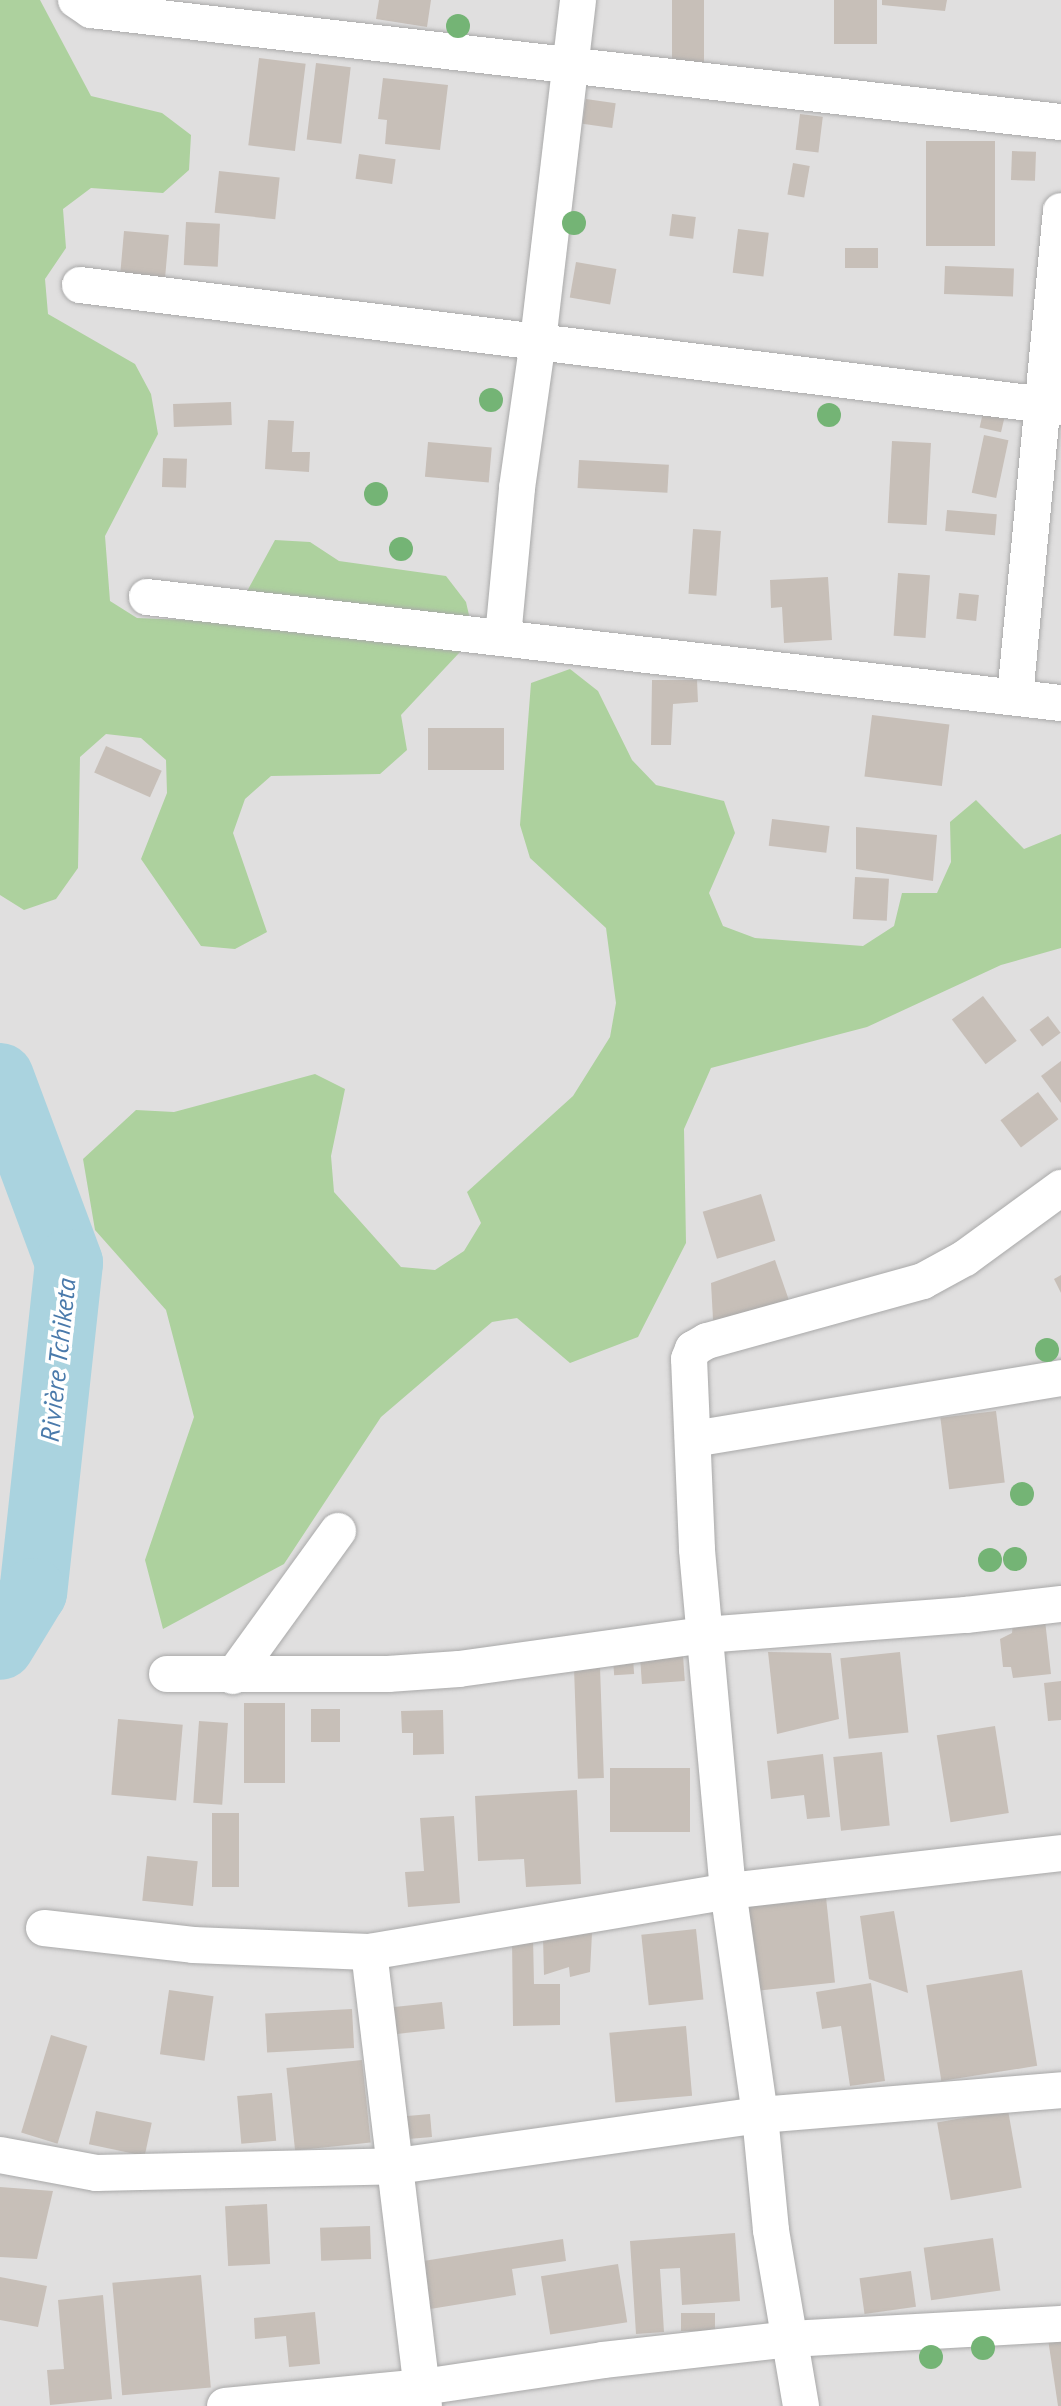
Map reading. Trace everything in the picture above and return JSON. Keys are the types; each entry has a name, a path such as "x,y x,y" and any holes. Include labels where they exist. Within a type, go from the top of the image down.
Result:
{"street":[{"path":"76,0 91,10 1061,122"},
{"path":"503,637 517,488 538,341 578,0"},
{"path":"1015,697 1052,406 1061,211"},
{"path":"80,285 1052,406"},
{"path":"147,597 1061,703"},
{"path":"801,2406 771,2230 760,2115 728,1891 704,1635 689,1359 699,1343 923,1281 965,1258 1061,1188"},
{"path":"693,1439 1061,1378"},
{"path":"233,1676 338,1531"},
{"path":"167,1674 388,1674 459,1669 704,1635 966,1615 1061,1604"},
{"path":"44,1928 193,1945 369,1952 728,1891 1061,1853"},
{"path":"369,1952 423,2397"},
{"path":"0,2155 96,2173 397,2166 760,2115 1061,2090"},
{"path":"225,2406 423,2397 603,2360 790,2339 1061,2324"}],"shaded area":[{"path":"0,0 1061,0 1061,2406 0,2406"}],"green space":[{"path":"0,0 40,0 91,96 162,113 191,135 189,170 163,193 91,188 63,209 66,248 45,279 48,314 135,364 151,394 158,434 105,536 110,601 137,618 211,621 239,606 275,540 310,542 339,561 446,576 466,602 474,637 401,715 407,750 380,774 271,776 245,799 233,833 267,932 235,949 201,946 141,859 167,793 166,760 141,738 106,734 80,757 78,868 56,899 24,910 0,895"},
{"path":"570,669 598,691 632,760 656,785 724,801 735,833 709,893 723,926 755,938 863,946 894,926 902,893 937,893 951,862 950,822 976,800 1024,849 1061,834 1061,948 1001,965 867,1027 711,1068 684,1129 686,1243 638,1337 570,1363 517,1318 492,1322 381,1417 284,1564 163,1629 145,1560 194,1417 166,1310 95,1230 83,1159 136,1110 174,1112 315,1074 345,1089 331,1156 334,1192 401,1267 435,1270 464,1251 481,1223 467,1192 573,1096 610,1037 616,1003 606,928 530,858 520,825 531,683"}],"building":[{"path":"379,0 431,0 427,27 376,19"},
{"path":"672,0 704,0 704,62 672,62"},
{"path":"834,0 877,0 877,44 834,44"},
{"path":"882,0 947,0 945,11 882,5"},
{"path":"259,58 306,64 295,151 248,145"},
{"path":"316,63 351,67 341,144 307,139"},
{"path":"383,78 448,85 440,150 385,144 387,120 378,119"},
{"path":"586,99 616,103 612,128 583,124"},
{"path":"800,114 823,117 818,153 796,150"},
{"path":"926,141 995,141 995,246 926,246"},
{"path":"1012,151 1036,152 1035,181 1011,180"},
{"path":"359,154 396,159 392,184 356,179"},
{"path":"793,163 810,166 804,197 787,195"},
{"path":"219,171 280,177 275,219 215,213"},
{"path":"672,214 696,217 693,239 669,236"},
{"path":"186,222 220,224 218,267 184,265"},
{"path":"738,229 769,233 763,276 733,273"},
{"path":"124,231 169,235 164,287 119,283"},
{"path":"845,248 878,248 878,268 845,268"},
{"path":"576,262 616,269 610,305 570,297"},
{"path":"945,266 1014,268 1013,296 944,294"},
{"path":"231,402 232,425 174,427 173,404"},
{"path":"985,404 1006,409 1001,432 980,427"},
{"path":"268,420 294,421 292,452 310,452 309,472 265,469"},
{"path":"984,435 1008,440 996,498 972,493"},
{"path":"892,441 931,443 927,525 888,523"},
{"path":"428,442 492,448 489,482 425,477"},
{"path":"163,458 187,459 186,488 162,487"},
{"path":"579,460 669,465 667,493 578,488"},
{"path":"947,510 997,514 995,535 945,531"},
{"path":"693,529 721,531 716,596 688,594"},
{"path":"898,573 930,575 926,638 894,636"},
{"path":"828,577 832,640 784,643 782,607 771,608 770,580"},
{"path":"959,593 979,595 976,621 956,619"},
{"path":"652,680 697,680 698,702 673,704 671,745 651,745"},
{"path":"872,715 949,725 942,786 864,777"},
{"path":"428,728 504,728 504,770 428,770"},
{"path":"106,746 162,771 150,797 94,772"},
{"path":"772,819 830,826 826,853 769,846"},
{"path":"856,827 937,835 933,881 856,869"},
{"path":"855,877 889,879 887,921 853,919"},
{"path":"983,996 1017,1041 986,1064 952,1019"},
{"path":"1048,1016 1061,1033 1042,1047 1030,1030"},
{"path":"1061,1061 1061,1103 1041,1076"},
{"path":"1038,1092 1058,1119 1021,1147 1000,1120"},
{"path":"761,1194 775,1241 717,1259 703,1212"},
{"path":"775,1260 792,1309 714,1337 711,1283"},
{"path":"1061,1275 1061,1293 1054,1279"},
{"path":"996,1411 1005,1482 949,1489 940,1418"},
{"path":"1045,1620 1051,1674 1013,1678 1011,1667 1003,1667 1000,1639 1012,1633 1013,1624"},
{"path":"768,1652 831,1653 839,1719 777,1734"},
{"path":"900,1652 908,1733 849,1739 840,1658"},
{"path":"683,1655 685,1681 642,1684 640,1658"},
{"path":"633,1658 634,1674 614,1675 613,1659"},
{"path":"600,1667 604,1778 578,1779 574,1668"},
{"path":"1061,1681 1061,1720 1048,1721 1044,1683"},
{"path":"244,1703 285,1703 285,1783 244,1783"},
{"path":"311,1709 340,1709 340,1742 311,1742"},
{"path":"443,1710 444,1754 413,1755 413,1733 402,1733 401,1711"},
{"path":"118,1719 183,1725 176,1800 111,1795"},
{"path":"199,1721 228,1723 222,1805 193,1803"},
{"path":"995,1726 1009,1813 950,1822 937,1735"},
{"path":"882,1752 890,1826 841,1831 833,1757"},
{"path":"823,1754 830,1817 807,1819 804,1795 771,1799 767,1761"},
{"path":"610,1768 690,1768 690,1832 610,1832"},
{"path":"577,1790 581,1884 526,1887 524,1859 478,1861 475,1796"},
{"path":"212,1813 239,1813 239,1887 212,1887"},
{"path":"454,1816 460,1903 408,1907 405,1872 424,1871 420,1818"},
{"path":"147,1856 198,1861 193,1906 142,1901"},
{"path":"826,1897 835,1983 755,1991 746,1905"},
{"path":"894,1911 908,1993 869,1979 860,1916"},
{"path":"696,1929 703,2000 649,2005 641,1935"},
{"path":"592,1933 590,1972 570,1977 569,1967 544,1975 543,1938"},
{"path":"533,1937 534,1984 560,1984 560,2025 513,2026 512,1938"},
{"path":"1022,1970 1037,2066 941,2081 926,1985"},
{"path":"871,1983 885,2081 850,2086 841,2026 822,2029 816,1992"},
{"path":"169,1990 214,1996 205,2061 160,2054"},
{"path":"442,2002 445,2029 392,2034 389,2008"},
{"path":"352,2009 354,2048 267,2052 265,2014"},
{"path":"686,2026 692,2096 615,2102 609,2033"},
{"path":"51,2035 87,2046 58,2144 21,2133"},
{"path":"362,2060 371,2143 295,2150 286,2068"},
{"path":"272,2093 276,2141 241,2144 237,2096"},
{"path":"1008,2110 1022,2188 951,2200 937,2123"},
{"path":"96,2111 152,2123 145,2156 89,2144"},
{"path":"430,2114 432,2137 384,2141 382,2118"},
{"path":"0,2187 53,2191 37,2259 0,2257"},
{"path":"267,2204 270,2264 228,2266 225,2206"},
{"path":"370,2226 371,2259 321,2261 320,2228"},
{"path":"735,2233 740,2301 682,2305 680,2268 660,2269 664,2332 636,2334 630,2241"},
{"path":"993,2238 1000,2290 931,2300 924,2248"},
{"path":"563,2239 566,2261 512,2269 516,2295 424,2310 417,2262"},
{"path":"618,2264 627,2322 550,2334 541,2276"},
{"path":"911,2271 916,2307 865,2314 860,2278"},
{"path":"201,2275 211,2388 122,2395 112,2283"},
{"path":"0,2277 47,2286 38,2327 0,2320"},
{"path":"103,2295 112,2399 50,2405 47,2370 64,2369 58,2300"},
{"path":"315,2312 320,2364 289,2367 286,2336 255,2339 254,2318"},
{"path":"681,2313 715,2313 715,2331 681,2331"},
{"path":"1061,2337 1061,2406 1058,2406 1048,2339"}],"waterway":[{"name":"Rivière Tchiketa","path":"0,1077 69,1263 33,1592 0,1646"}]}
